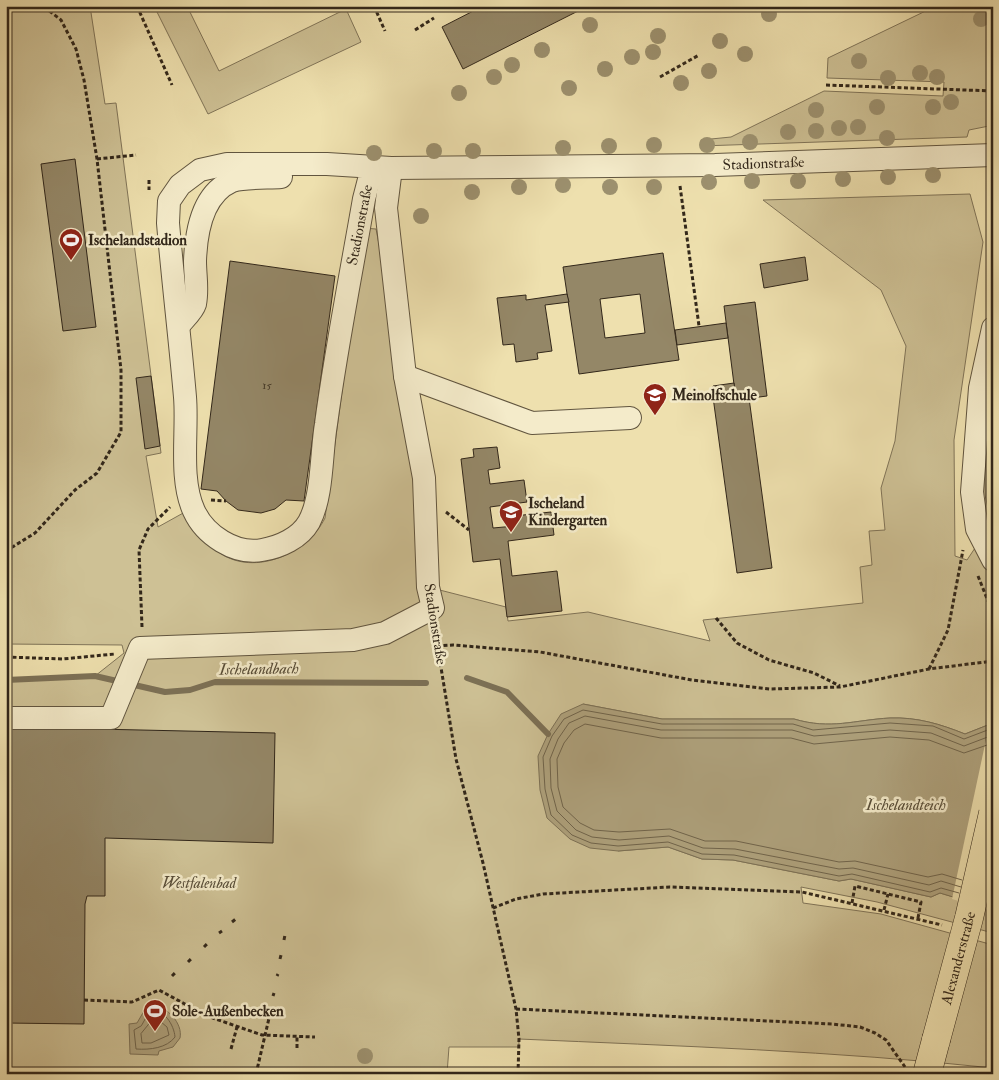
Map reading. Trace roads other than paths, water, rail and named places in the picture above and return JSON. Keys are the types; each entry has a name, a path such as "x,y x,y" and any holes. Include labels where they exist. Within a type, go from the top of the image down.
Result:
{"main road":[{"name":"Alexanderstraße","path":"917,1071 936,1040 964,937 993,813"}],"street":[{"name":"Stadionstraße","path":"382,168 364,199 331,392 316,501 309,522 294,537 277,548 258,551 235,548 215,537 202,524 193,510 184,453 185,398 179,325 175,310 168,223 169,201 180,185 200,170 227,164 318,164 382,168 715,165 990,157"},
{"name":"Stadionstraße","path":"179,325 194,306 197,285 195,263 198,231 207,206 218,191 232,181 382,168"},
{"name":"Stadionstraße","path":"6,718 111,718 140,648 353,640 385,633 433,608 428,587 424,478 405,376 382,168"},
{"path":"993,328 980,388 972,492 977,529 993,560"},
{"path":"405,376 532,423 630,418"}],"water":[{"name":"Ischelandteich","path":"583,704 662,719 794,719 831,724 890,718 910,719 937,724 965,734 993,723 993,909 940,893 931,897 851,879 839,881 733,860 702,859 668,847 618,851 590,848 570,839 547,818 540,790 538,756 548,734 561,714"},
{"name":"Sole-Außenbecken","path":"153,1005 164,1009 173,1017 179,1027 180,1038 173,1047 159,1051 158,1055 130,1054 129,1024 137,1023 144,1011"}],"waterway":[{"name":"Ischelandbach","path":"6,680 95,676 165,692 190,690 215,682 426,683"},
{"name":"Ischelandbach","path":"467,678 507,692 548,734"}],"place":[{"name":"Ischelandstadion","path":"71,261"},
{"name":"Meinolfschule","path":"655,416"},
{"name":"Ischeland Kindergarten","path":"511,533"},
{"name":"Sole-Außenbecken","path":"155,1032"}],"park label":[{"name":"Westfalenbad","path":"199,883"}]}
